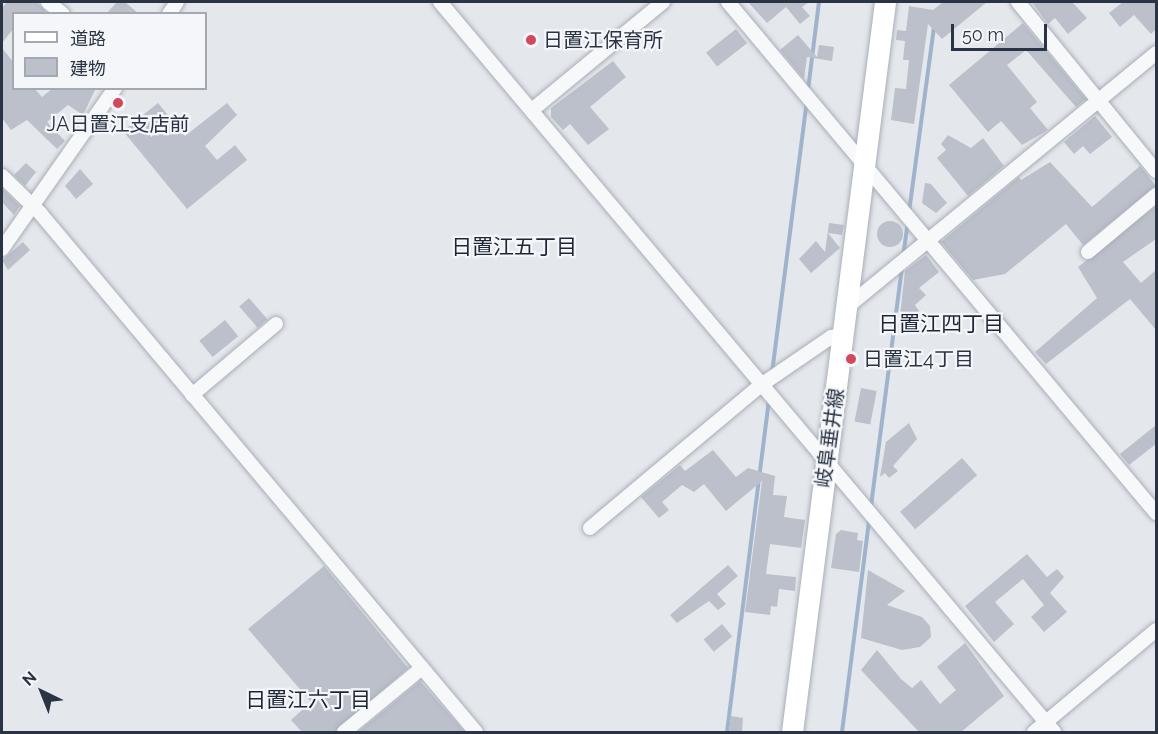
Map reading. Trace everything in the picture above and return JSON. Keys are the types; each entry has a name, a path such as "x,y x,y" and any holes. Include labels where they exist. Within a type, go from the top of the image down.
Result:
{"main road":[{"name":"岐阜垂井線","path":"792,732 885,2"}],"street":[{"path":"48,2 60,12"},
{"path":"441,2 1050,728"},
{"path":"532,110 663,2"},
{"path":"728,2 864,166 931,241 1156,513"},
{"path":"1018,2 1156,171"},
{"path":"847,307 931,241 1156,53"},
{"path":"2,249 114,90"},
{"path":"2,176 32,206 476,732"},
{"path":"1089,252 1156,195"},
{"path":"192,395 276,324"},
{"path":"590,528 761,385 831,337 843,334"},
{"path":"1034,732 1050,728 1156,630"},
{"path":"344,732 422,668"}],"building":[{"path":"7,2 37,2 46,12 12,12 12,30 2,43 2,8"},
{"path":"117,2 125,2 137,12 108,12"},
{"path":"748,2 809,2 802,7 810,16 800,24 786,7 767,23"},
{"path":"943,2 987,2 942,39 928,24 914,124 891,120 895,88 906,89 909,60 903,60 905,41 896,40 897,30 906,31 909,6 933,10"},
{"path":"1032,2 1072,2 1087,18 1068,34 1055,18 1048,24"},
{"path":"1123,2 1156,2 1156,29 1151,34 1134,15 1120,27 1109,13"},
{"path":"1023,23 1086,99 1076,107 1026,50 1007,65 1037,102 1030,108 1048,130 1022,145 1001,121 988,132 949,85"},
{"path":"736,29 747,43 717,67 706,52"},
{"path":"798,35 817,57 819,45 834,47 832,61 807,57 804,79 780,50"},
{"path":"2,48 12,60 12,90 36,90 42,97 51,90 95,90 83,115 68,105 47,122 65,141 57,149 27,120 11,130 2,118"},
{"path":"613,61 626,77 590,107 609,129 588,145 570,124 563,130 551,117 551,108"},
{"path":"158,103 185,136 227,103 237,115 205,146 217,160 235,145 247,160 187,209 123,131"},
{"path":"1095,116 1112,137 1090,154 1083,146 1074,154 1064,142"},
{"path":"948,135 971,148 983,138 1004,166 968,196 937,158 946,150 941,144"},
{"path":"1050,162 1092,207 1140,166 1156,186 1083,245 1066,224 1005,274 973,280 941,242 1019,177 1021,180"},
{"path":"26,163 36,172 25,186 14,175"},
{"path":"80,169 93,184 76,199 65,186"},
{"path":"925,183 931,184 947,203 936,213 922,203"},
{"path":"2,188 20,206 14,215 2,202"},
{"path":"1156,206 1156,239 1123,262 1141,283 1156,270 1156,330 1130,299 1046,364 1035,352 1097,298 1078,267"},
{"path":"890,221 899,225 903,234 899,243 890,247 881,243 877,234 881,225"},
{"path":"829,223 844,225 842,235 828,233 840,248 811,273 799,259 816,241 825,252"},
{"path":"23,242 30,250 8,270 2,260"},
{"path":"926,255 939,272 919,288 926,295 915,305 919,311 905,322 900,315 905,271"},
{"path":"249,298 267,319 258,328 239,307"},
{"path":"225,320 238,336 213,357 199,341"},
{"path":"861,388 877,391 870,424 855,421"},
{"path":"909,423 917,439 893,466 898,471 889,478 885,473 880,477 886,442"},
{"path":"1156,425 1156,444 1129,465 1120,454"},
{"path":"713,450 736,477 748,468 775,476 773,495 787,496 784,517 805,520 801,548 770,544 766,574 796,577 795,591 779,589 777,607 771,606 770,615 745,612 762,481 726,511 704,484 694,492 682,485 662,502 669,510 659,518 641,497 680,465 685,471"},
{"path":"962,458 977,475 915,529 900,512"},
{"path":"841,530 858,533 857,540 863,541 859,572 831,568 836,534"},
{"path":"1027,554 1047,577 1057,569 1064,577 1050,593 1067,612 1044,632 1031,617 1044,605 1023,579 995,602 1014,624 994,642 965,606"},
{"path":"728,565 738,576 717,594 726,604 718,610 709,601 677,623 670,615"},
{"path":"324,566 408,668 335,732 302,732 291,720 311,702 248,629"},
{"path":"868,570 905,591 887,605 922,617 930,626 931,637 920,647 902,650 861,638"},
{"path":"722,624 732,636 714,652 704,639"},
{"path":"965,643 1004,696 961,732 919,732 861,670 877,650 901,679 912,688 921,680 940,704 956,690 937,667"},
{"path":"420,681 465,732 358,732"},
{"path":"731,716 743,718 742,732 729,732"}],"waterway":[{"path":"808,90 819,2"},
{"path":"909,212 934,26"},
{"path":"772,373 807,100"},
{"path":"903,257 908,222"},
{"path":"871,506 902,267"},
{"path":"727,732 769,398"},
{"path":"842,732 869,520"}],"place":[{"name":"日置江保育所","path":"531,40"},
{"name":"JA日置江支店前","path":"118,103"},
{"name":"日置江4丁目","path":"851,359"}],"district":[{"name":"日置江五丁目","path":"514,247"},
{"name":"日置江四丁目","path":"941,324"},
{"name":"日置江六丁目","path":"308,700"}]}
